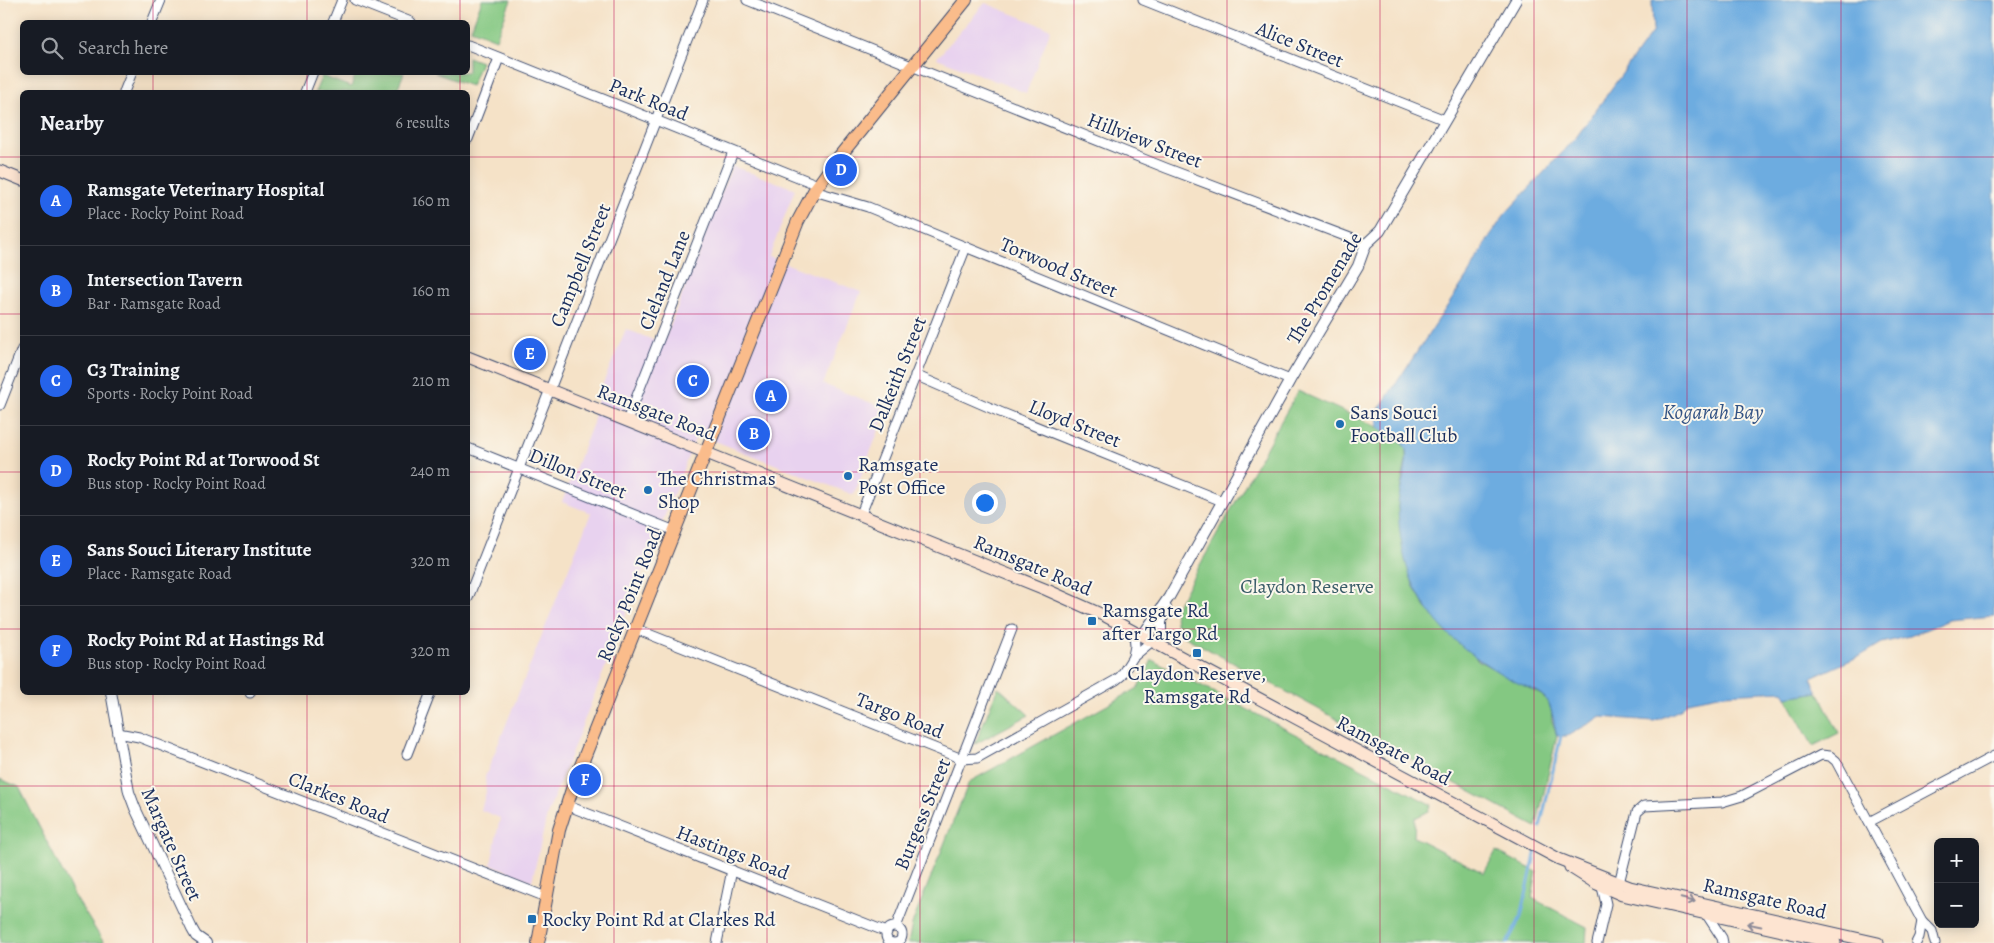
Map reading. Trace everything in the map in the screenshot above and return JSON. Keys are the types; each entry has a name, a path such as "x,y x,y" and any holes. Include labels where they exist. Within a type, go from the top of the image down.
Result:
{"main road":[{"name":"Rocky Point Road","path":"538,943 559,830 566,805 798,221 816,188 966,0"},
{"path":"0,171 20,179"},
{"name":"Ramsgate Road","path":"470,358 1047,590 1147,639 1545,852 1621,889 1707,915 1836,943"},
{"name":"Ramsgate Road","path":"1559,859 1602,887 1647,891 1878,943"}],"street":[{"path":"153,20 161,0"},
{"path":"334,20 342,0"},
{"path":"355,0 406,20"},
{"name":"Campbell Street","path":"470,593 703,0"},
{"name":"Hillview Street","path":"747,0 1166,168 1366,244"},
{"name":"Alice Street","path":"1142,0 1445,120"},
{"name":"The Promenade","path":"1147,639 1290,380 1358,266 1366,244 1380,230 1516,0"},
{"name":"Park Road","path":"470,46 656,120 816,188"},
{"path":"470,134 500,58"},
{"path":"125,90 131,75"},
{"path":"306,90 312,75"},
{"name":"Cleland Lane","path":"627,421 733,152"},
{"name":"Torwood Street","path":"816,188 868,207 1290,380"},
{"name":"Dalkeith Street","path":"861,514 966,247"},
{"path":"0,405 20,354"},
{"name":"Lloyd Street","path":"915,376 1222,501"},
{"name":"Dillon Street","path":"470,449 675,531"},
{"name":"The Promenade","path":"1147,639 1161,622 1169,598"},
{"name":"Targo Road","path":"636,629 962,759 977,758 1116,680 1121,676 1147,639"},
{"name":"Burgess Street","path":"896,928 1012,629"},
{"path":"1133,657 1135,646 1147,639"},
{"name":"Margate Street","path":"112,695 129,792 135,808 192,929 196,936 206,943"},
{"path":"406,754 429,695"},
{"name":"Clarkes Road","path":"118,733 139,737 546,897"},
{"path":"1606,904 1621,889 1637,812 1644,806 1722,802 1735,798 1821,755 1830,756 1836,761 1922,921 1932,931 1935,943"},
{"path":"1869,822 1994,756"},
{"name":"Hastings Road","path":"566,805 887,932"},
{"path":"718,943 732,870"},
{"path":"1597,943 1606,904 1602,887"},
{"path":"1707,915 1722,940"},
{"path":"1722,940 1727,926 1734,921"},
{"path":"1916,943 1922,921"},
{"path":"890,928 896,928 901,930 902,936 900,940 893,943 888,939 887,932 890,928"}],"shaded area":[{"path":"985,3 1051,29 1026,93 937,58"},
{"path":"732,166 795,189 769,257 861,292 823,384 887,409 854,495 697,434 547,815 532,881 491,864 500,818 481,810 486,792 485,777 591,513 562,502 593,423 599,393 626,329 663,344"}],"green space":[{"path":"482,0 511,0 496,39 471,29"},
{"path":"470,58 481,62 471,86 441,75 470,75"},
{"path":"355,75 403,75 397,90 316,90 322,76 351,87"},
{"name":"Claydon Reserve","path":"1298,391 1378,427 1402,443 1406,448 1406,461 1398,507 1402,543 1413,585 1426,608 1479,661 1543,696 1551,708 1552,721 1557,736 1536,827 1178,633 1174,611"},
{"path":"1152,660 1432,805 1429,811 1415,818 1414,837 1484,873 1496,851 1537,872 1532,898 1587,927 1586,943 908,943 912,924 969,782 1138,688"},
{"path":"998,687 1029,715 975,744"},
{"path":"1818,692 1839,733 1813,746 1786,697"},
{"path":"0,779 19,787 74,895 104,943 0,943"}],"water":[{"name":"Kogarah Bay","path":"1652,0 1994,0 1994,616 1949,620 1910,636 1882,643 1862,655 1811,678 1818,692 1786,697 1783,691 1724,694 1688,701 1680,710 1654,721 1601,717 1567,736 1557,736 1551,710 1544,697 1495,670 1467,651 1443,628 1422,601 1407,567 1399,527 1398,507 1406,460 1405,447 1397,438 1378,427 1377,412 1468,275 1505,214 1575,139 1653,31"}],"waterway":[{"path":"1540,827 1561,736"},
{"path":"1507,943 1521,917 1536,850"}],"place":[{"name":"Rocky Point Rd at Torwood St","path":"841,170"},
{"name":"Sans Souci Literary Institute","path":"530,354"},
{"name":"C3 Training","path":"693,381"},
{"name":"Ramsgate Veterinary Hospital","path":"771,396"},
{"name":"Sans Souci Football Club","path":"1340,424"},
{"name":"Intersection Tavern","path":"754,434"},
{"name":"Ramsgate Post Office","path":"848,476"},
{"name":"The Christmas Shop","path":"648,490"},
{"name":"Ramsgate Rd after Targo Rd","path":"1092,621"},
{"name":"Claydon Reserve, Ramsgate Rd","path":"1197,653"},
{"name":"Rocky Point Rd at Hastings Rd","path":"585,780"},
{"name":"Rocky Point Rd at Clarkes Rd","path":"532,919"}]}
